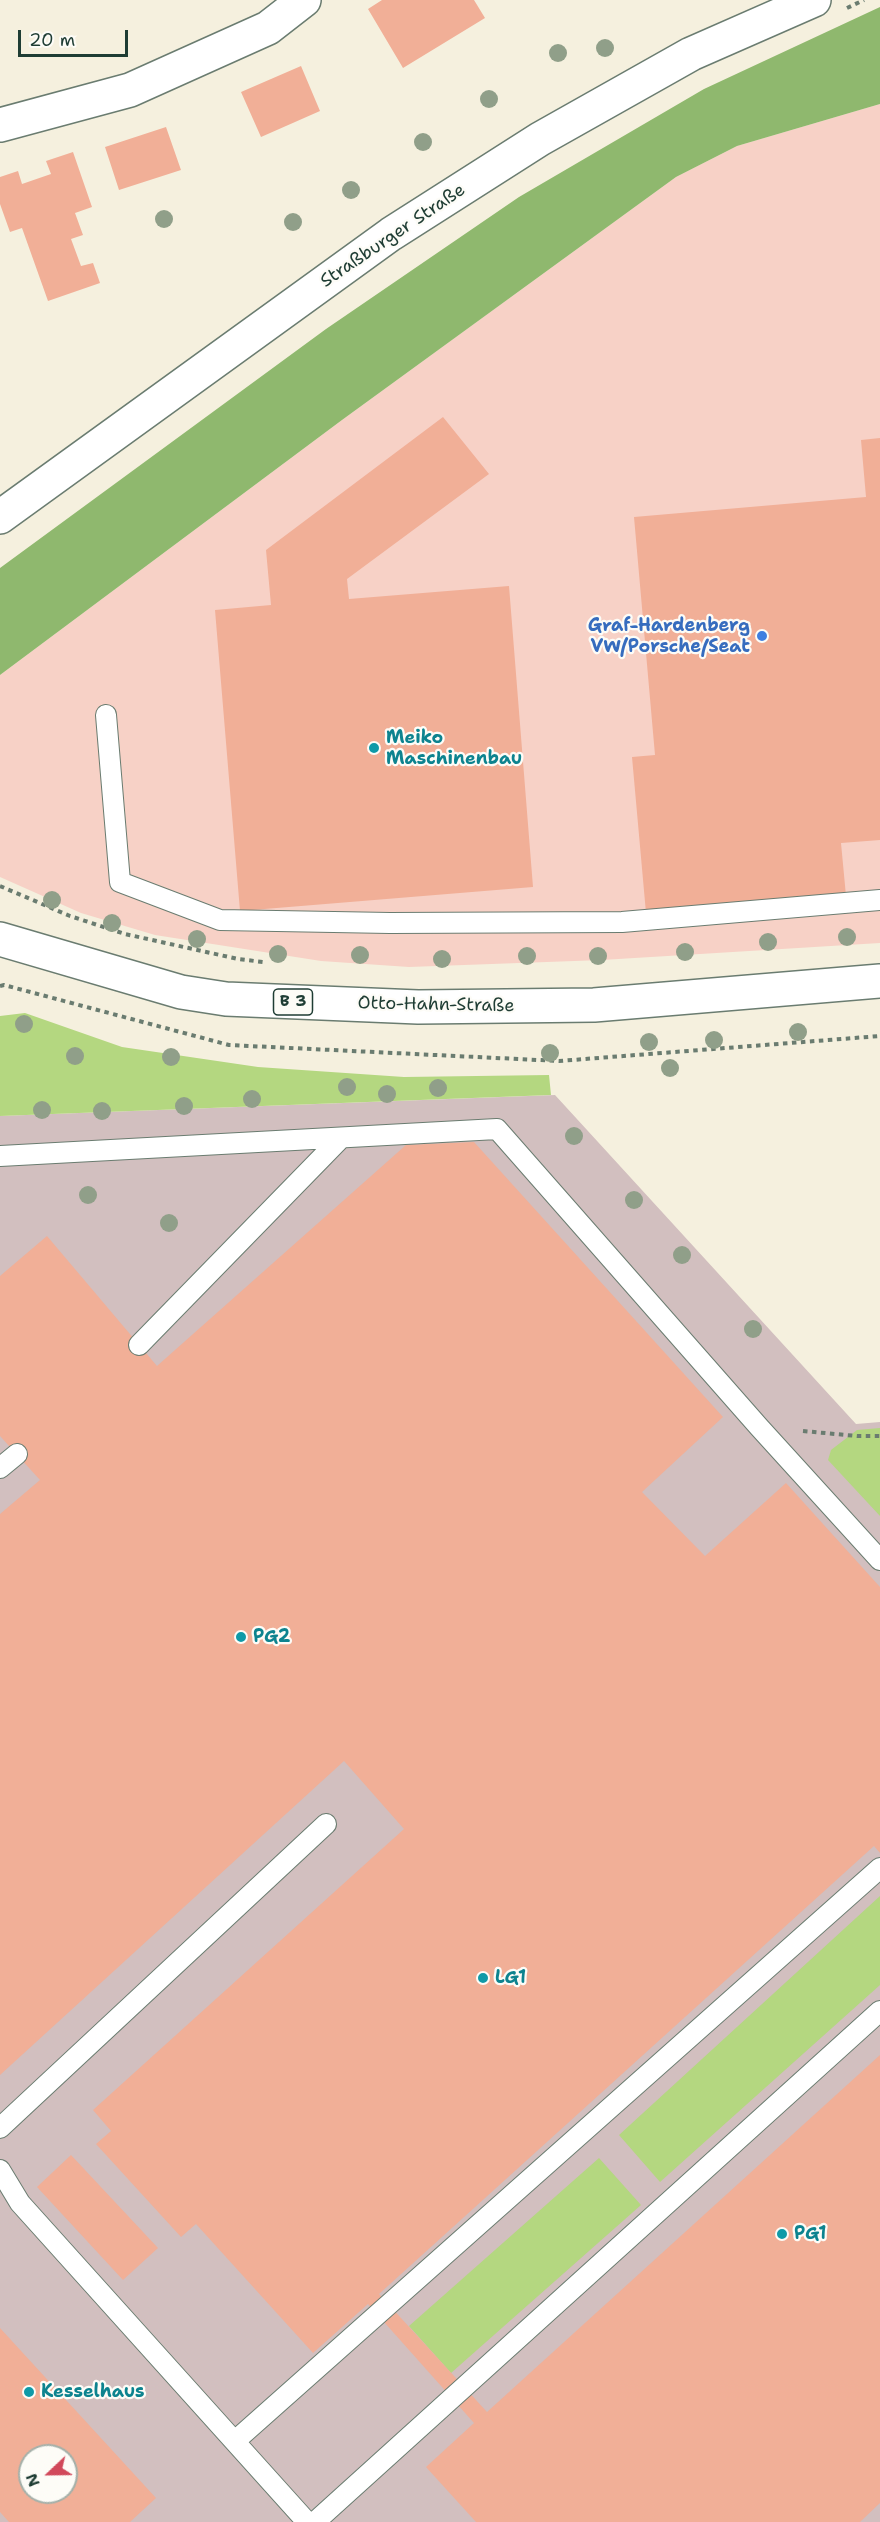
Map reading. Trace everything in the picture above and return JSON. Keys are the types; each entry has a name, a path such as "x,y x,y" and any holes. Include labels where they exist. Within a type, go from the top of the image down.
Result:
{"main road":[{"path":"0,125 130,90 268,28 304,0"},
{"name":"Straßburger Straße","path":"0,517 391,234 540,139 691,54 814,0"},
{"name":"Otto-Hahn-Straße","path":"0,939 181,992 238,999 418,1007 594,1005 880,981"}],"lane":[{"path":"106,715 120,882 220,920 390,923 622,922 880,900"},
{"path":"0,1156 497,1129 759,1427 880,1560"},
{"path":"139,1345 340,1139"},
{"path":"0,1468 16,1454"},
{"path":"0,2128 326,1824"},
{"path":"235,2441 880,1868"},
{"path":"315,2522 880,2011"},
{"path":"0,2170 20,2203 307,2522"}],"path":[{"path":"0,886 70,916 125,934 265,963"},
{"path":"759,1427 880,1436"}],"shaded area":[{"path":"880,104 880,943 602,960 409,967 321,961 155,935 81,913 0,877 0,675 342,420 676,177 737,146"},
{"path":"555,1095 856,1424 880,1422 880,2522 0,2522 0,1116"}],"green space":[{"path":"880,7 880,104 737,146 676,177 342,420 0,675 0,568 326,329 519,197 704,89"},
{"path":"25,1013 122,1047 258,1067 404,1077 549,1075 551,1095 0,1116 0,1016"},
{"path":"880,1428 880,1516 828,1460 831,1450 857,1430"},
{"path":"880,1896 880,1985 660,2182 619,2135"},
{"path":"599,2158 641,2205 451,2373 409,2326"}],"building":[{"path":"382,0 474,0 485,18 403,68 368,9"},
{"path":"301,66 320,111 261,137 241,92"},
{"path":"166,127 181,170 119,190 105,147"},
{"path":"73,152 92,207 75,213 83,235 71,239 81,266 93,263 100,283 48,301 22,228 10,232 0,204 0,177 18,171 22,184 51,174 46,161"},
{"name":"Meiko Maschinenbau","path":"443,417 489,474 347,579 349,599 509,586 533,887 240,911 215,610 271,605 266,550"},
{"name":"Graf-Hardenberg VW/Porsche/Seat","path":"880,438 880,840 841,843 846,896 646,913 632,757 655,755 634,517 866,497 861,440"},
{"path":"474,1142 723,1417 642,1492 705,1556 786,1483 880,1587 880,1853 874,1846 379,2294 487,2412 880,2055 880,2503 860,2522 476,2522 426,2467 474,2423 368,2304 313,2353 196,2224 181,2237 96,2144 111,2131 93,2110 404,1829 344,1761 0,2075 0,1514 40,1480 0,1436 0,1276 47,1236 157,1366 406,1145"},
{"path":"71,2155 158,2248 123,2280 37,2187"},
{"name":"Kesselhaus","path":"0,2328 156,2498 130,2522 9,2522 0,2512"}],"place":[{"name":"Graf-Hardenberg VW/Porsche/Seat","path":"762,636"},
{"name":"Meiko Maschinenbau","path":"374,748"},
{"name":"PG2","path":"241,1637"},
{"name":"LG1","path":"483,1978"},
{"name":"PG1","path":"782,2234"},
{"name":"Kesselhaus","path":"29,2392"}]}
